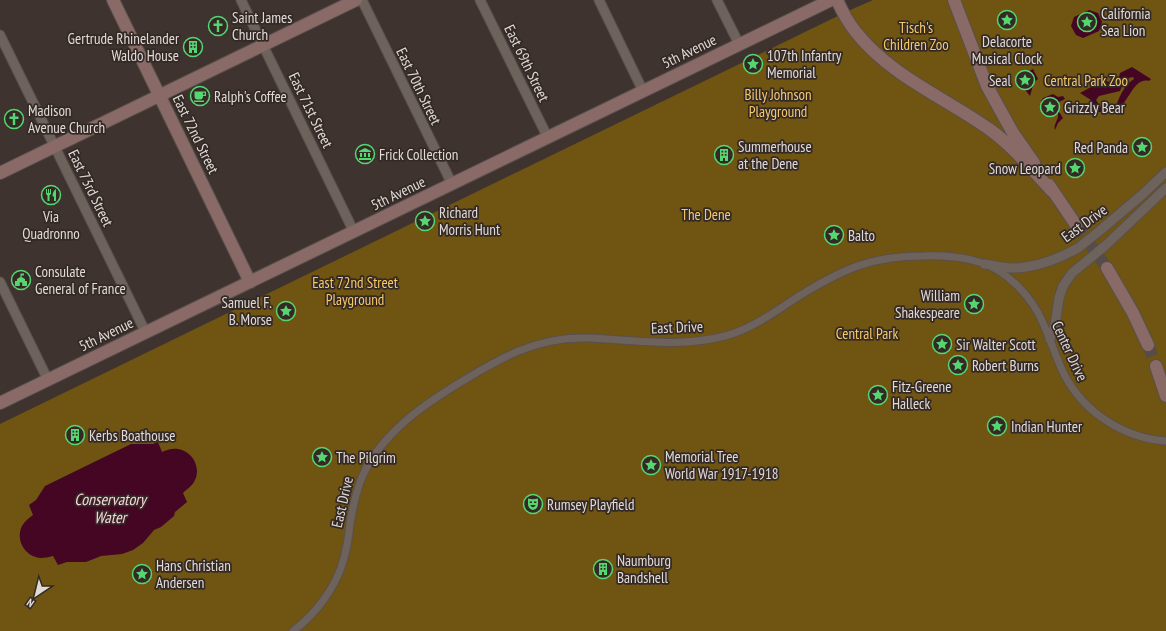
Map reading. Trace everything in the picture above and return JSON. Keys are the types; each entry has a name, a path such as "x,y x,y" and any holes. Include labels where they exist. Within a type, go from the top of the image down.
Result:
{"main road":[{"name":"East 72nd Street","path":"113,0 250,282"},
{"path":"0,173 356,0"},
{"name":"5th Avenue","path":"0,404 831,0"},
{"path":"837,0 855,31 893,68 975,119 999,137 1052,191"},
{"path":"954,0 980,70 1005,120 1041,171 1052,191 1076,225"},
{"path":"1107,268 1133,313 1148,345"},
{"path":"1156,366 1166,396"}],"street":[{"name":"East 71st Street","path":"241,0 264,44 354,232"},
{"name":"East 70th Street","path":"362,0 452,184"},
{"name":"East 69th Street","path":"480,0 548,138"},
{"path":"599,0 643,91"},
{"path":"717,0 739,44"},
{"name":"East 73rd Street","path":"0,35 146,332"},
{"name":"East Drive","path":"293,631 314,612 337,577 346,551 354,498 368,462 399,426 426,404 508,354 554,340 588,338 680,343 701,341 731,334 758,323 844,271 862,264 890,258 930,256 960,258 984,264 1012,268 1045,263 1078,248 1143,194 1166,172"},
{"path":"1050,339 1055,325 1059,298 1063,286 1072,273 1106,245 1166,188"},
{"name":"Center Drive","path":"984,264 1009,279 1023,292 1040,317 1059,364 1071,385 1081,399 1094,412 1108,422 1129,433 1143,438 1166,441"},
{"path":"0,282 48,380"}],"green space":[{"name":"Central Park","path":"873,0 1166,0 1166,631 0,631 0,424"}],"water":[{"path":"1089,10 1098,13 1102,22 1099,31 1083,38 1076,35 1071,26 1074,17"},
{"path":"1132,67 1151,79 1135,86 1117,110 1115,109 1120,97 1127,85 1134,79 1133,77 1126,80 1120,91 1099,96 1096,100 1102,109 1101,112 1096,112 1092,109 1091,100 1080,93 1104,80 1109,82 1119,77 1120,73"},
{"path":"1033,69 1038,79 1034,82 1030,96 1023,87 1029,78 1029,71"},
{"path":"1053,94 1058,97 1063,96 1065,99 1059,102 1059,112 1063,118 1058,123 1055,130 1058,114 1055,114 1055,102 1047,102 1043,104 1041,101 1043,98"},
{"name":"Conservatory Water","path":"158,442 162,452 170,449 176,449 183,450 188,453 195,461 197,472 192,485 183,493 187,502 175,512 174,516 161,527 154,530 143,543 133,550 122,554 101,556 86,562 67,562 58,565 53,556 46,558 35,557 26,551 21,542 20,531 24,523 33,515 29,505 36,500 45,486 131,444 153,444"}],"tunnel":[{"path":"1076,225 1107,268"},
{"path":"1148,345 1156,366"}],"place":[{"name":"Delacorte Musical Clock","path":"1007,20"},
{"name":"California Sea Lion","path":"1087,22"},
{"name":"Saint James Church","path":"218,26"},
{"name":"Gertrude Rhinelander Waldo House","path":"193,47"},
{"name":"107th Infantry Memorial","path":"753,64"},
{"name":"Seal","path":"1025,80"},
{"name":"Ralph's Coffee","path":"200,96"},
{"name":"Grizzly Bear","path":"1050,107"},
{"name":"Madison Avenue Church","path":"14,119"},
{"name":"Red Panda","path":"1142,147"},
{"name":"Frick Collection","path":"365,154"},
{"name":"Summerhouse at the Dene","path":"724,155"},
{"name":"Snow Leopard","path":"1075,168"},
{"name":"Via Quadronno","path":"51,195"},
{"name":"Richard Morris Hunt","path":"425,221"},
{"name":"Balto","path":"834,235"},
{"name":"Consulate General of France","path":"21,280"},
{"name":"William Shakespeare","path":"974,304"},
{"name":"Samuel F. B. Morse","path":"286,311"},
{"name":"Sir Walter Scott","path":"942,344"},
{"name":"Robert Burns","path":"958,365"},
{"name":"Fitz-Greene Halleck","path":"878,395"},
{"name":"Indian Hunter","path":"997,426"},
{"name":"Kerbs Boathouse","path":"75,435"},
{"name":"The Pilgrim","path":"322,457"},
{"name":"Memorial Tree World War 1917-1918","path":"651,465"},
{"name":"Rumsey Playfield","path":"533,504"},
{"name":"Naumburg Bandshell","path":"603,569"},
{"name":"Hans Christian Andersen","path":"142,574"}],"park label":[{"name":"Tisch's Children Zoo","path":"916,36"},
{"name":"Central Park Zoo","path":"1086,80"},
{"name":"Billy Johnson Playground","path":"778,102"},
{"name":"The Dene","path":"706,214"},
{"name":"East 72nd Street Playground","path":"355,290"}]}
